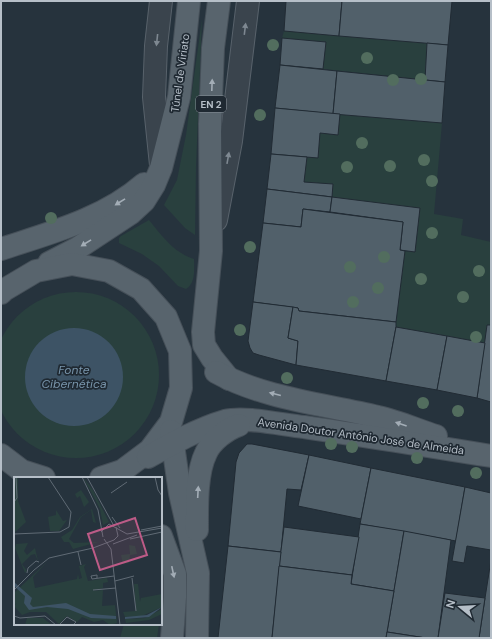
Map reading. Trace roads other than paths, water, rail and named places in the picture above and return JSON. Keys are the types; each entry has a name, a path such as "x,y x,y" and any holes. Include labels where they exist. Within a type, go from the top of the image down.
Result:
{"main road":[{"name":"Túnel de Viriato","path":"2,291 78,248 131,213 144,201 154,185 161,168 178,97 190,1"},
{"name":"EN 2","path":"219,1 214,48 211,108 211,251 203,332 204,345 212,358 229,379"},
{"path":"1,249 69,227 95,216 136,192 161,168"},
{"name":"Avenida Doutor António José de Almeida","path":"36,271 72,264 109,271 141,288 166,317 182,346 212,370 229,379 258,390 288,398 380,417 491,456"},
{"path":"104,477 122,471 150,450 170,422 181,388 182,346 194,322 208,278"},
{"path":"196,638 198,486 200,472 205,453 211,445 234,427 253,420"},
{"name":"Avenida Doutor António José de Almeida","path":"122,471 185,437 226,421 253,420 350,433 491,456"},
{"path":"170,422 180,493 198,573"},
{"path":"1,455 22,471 41,477"},
{"path":"1,473 27,477"},
{"path":"162,539 174,574 175,597 172,638"}],"street":[{"path":"161,1 156,46 154,97 161,168"},
{"path":"211,251 231,141 248,1"}],"water":[{"name":"Fonte Cibernética","path":"74,328 93,332 109,342 119,358 123,377 119,396 109,412 93,422 74,426 55,422 39,412 29,396 25,377 29,358 39,342 55,332"}]}
